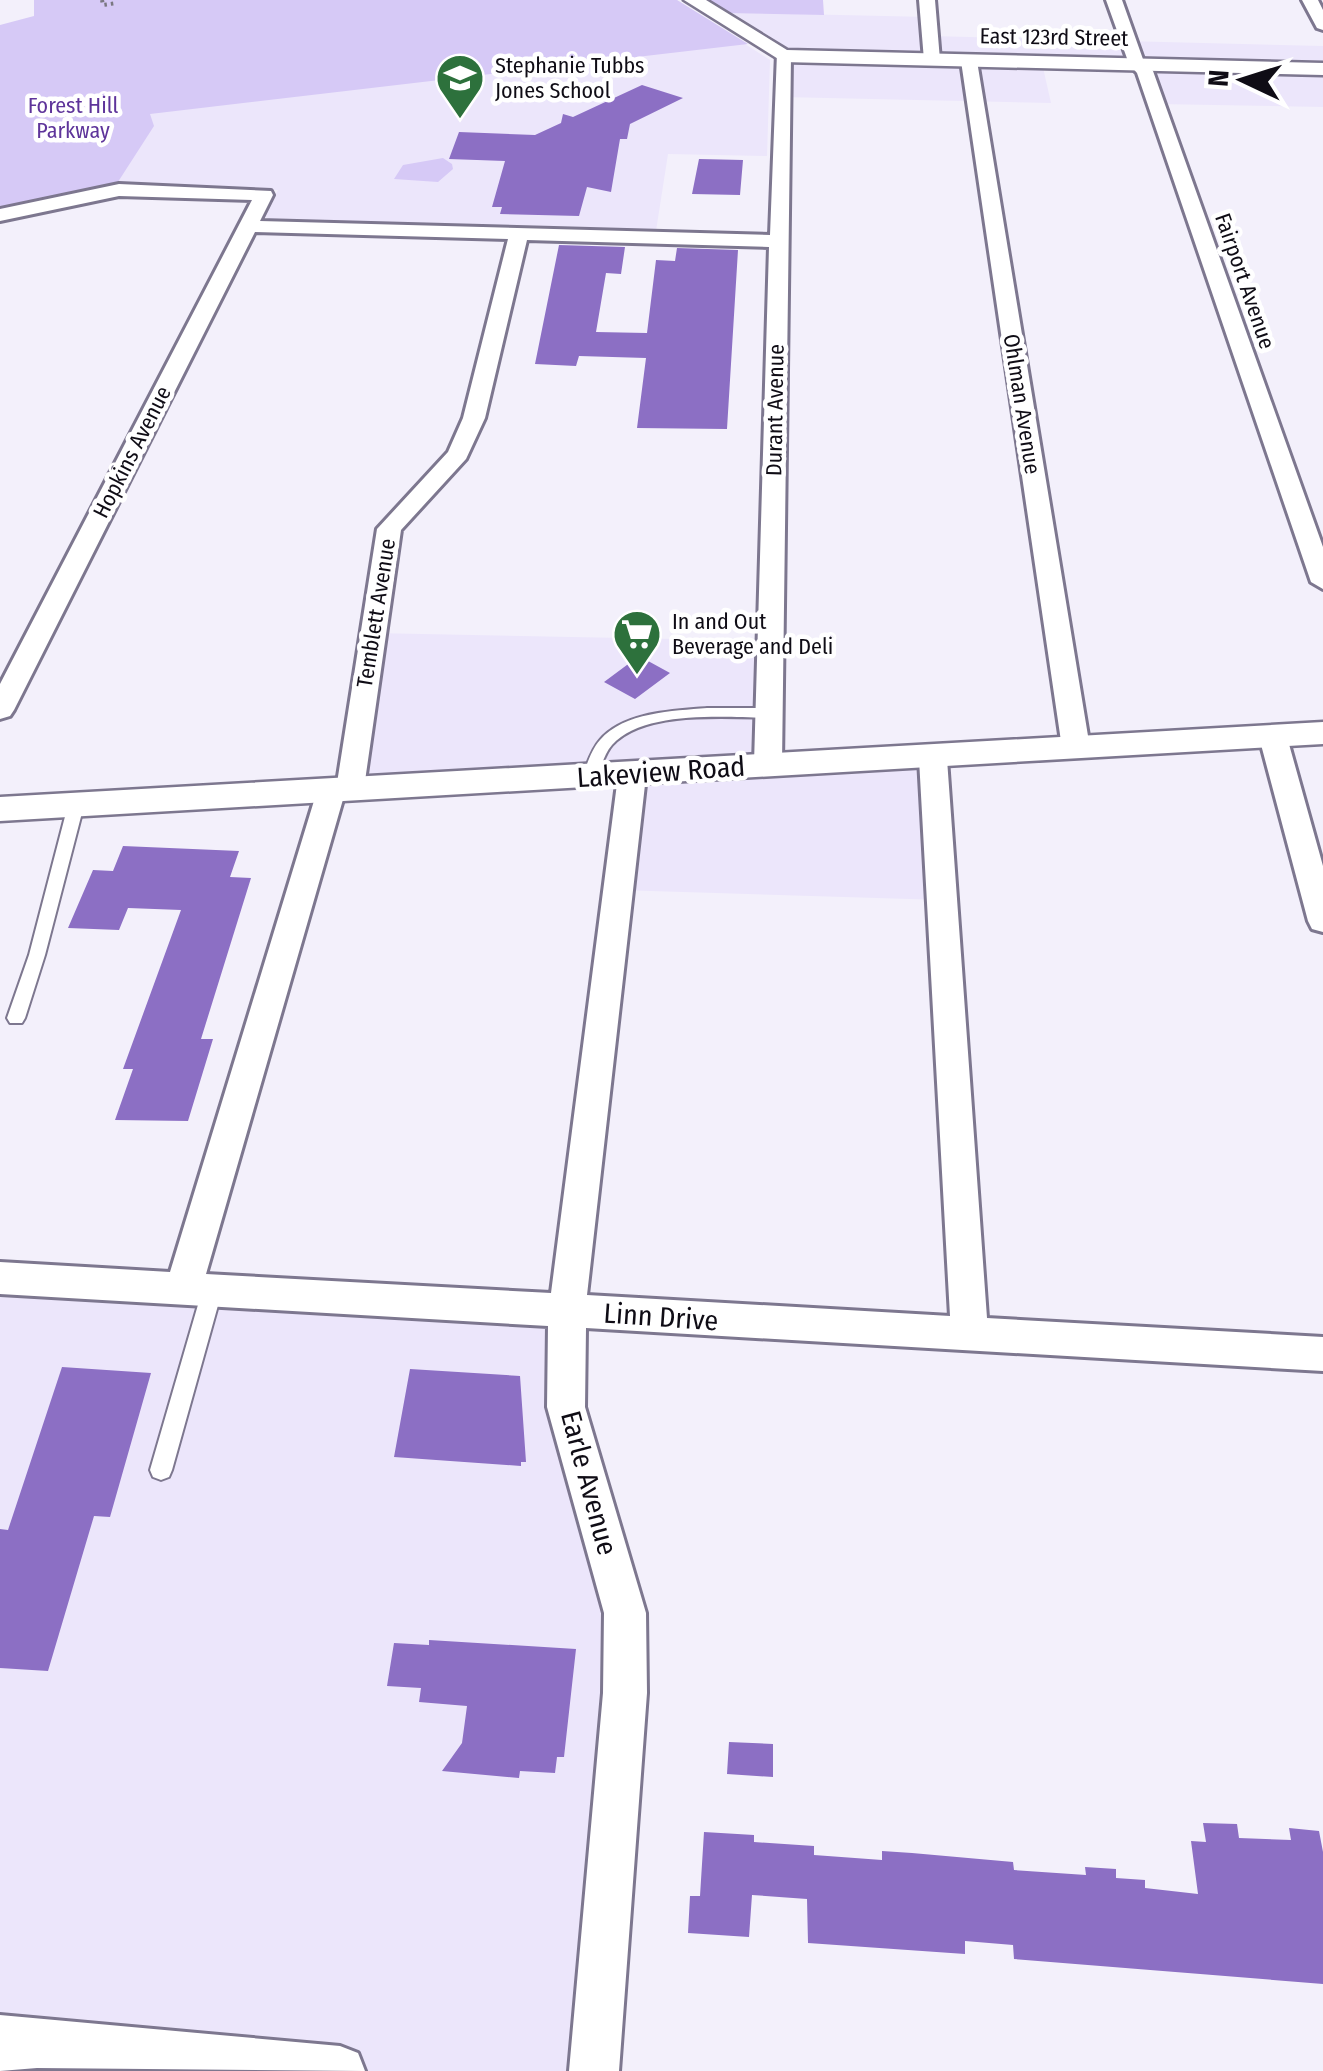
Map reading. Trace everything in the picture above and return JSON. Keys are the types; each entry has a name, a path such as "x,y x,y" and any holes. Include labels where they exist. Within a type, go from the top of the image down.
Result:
{"street":[{"path":"692,0 783,56"},
{"path":"927,0 932,60"},
{"name":"Fairport Avenue","path":"1114,0 1137,64 1146,70 1323,582"},
{"path":"1310,0 1323,25"},
{"name":"East 123rd Street","path":"783,56 1323,69"},
{"name":"Durant Avenue","path":"768,764 783,56"},
{"name":"Ohlman Avenue","path":"968,61 1076,748"},
{"name":"Hopkins Avenue","path":"0,215 119,190 264,195 0,710"},
{"path":"248,226 779,241"},
{"name":"Temblett Avenue","path":"198,1290 340,789 389,529 458,454 474,418 519,233"},
{"name":"Lakeview Road","path":"0,809 1323,734"},
{"path":"1273,737 1323,921"},
{"path":"932,758 970,1336"},
{"name":"Earle Avenue","path":"594,2071 625,1694 625,1613 566,1408 568,1311 632,776"},
{"name":"Linn Drive","path":"0,1278 1323,1354"},
{"path":"10,2051 340,2071"}],"lane":[{"path":"590,778 609,738 648,720 687,714 769,712"},
{"path":"16,1018 37,955 76,805"},
{"path":"161,1470 198,1290"}],"path":[{"path":"102,0 103,5 117,3"}],"shaded area":[{"name":"Stephanie Tubbs Jones School","path":"108,0 677,0 770,60 767,156 668,154 656,231 269,219 264,216 278,190 116,185"},
{"path":"712,12 929,17 931,36 1323,46 1323,107 1157,104 1145,71 1042,63 1051,103 782,97 783,56"},
{"path":"372,633 771,641 768,764 933,759 942,900 618,890 632,776 350,788"},
{"path":"0,1278 567,1311 566,1407 625,1613 594,2071 340,2071 0,2040"}],"green space":[{"name":"Forest Hill Parkway","path":"34,0 677,0 748,44 150,114 154,126 116,185 0,215 0,25 34,16"},
{"path":"706,0 823,0 824,15 727,13"},
{"path":"443,158 453,169 438,182 394,179 403,165"}],"building":[{"path":"642,85 683,98 630,124 627,139 620,139 611,192 587,187 579,216 500,214 502,207 492,207 505,161 449,159 459,132 535,135 561,123 563,114 573,117"},
{"path":"699,159 743,160 740,195 692,194"},
{"path":"559,245 625,247 621,274 606,273 596,332 647,333 656,260 675,261 677,248 738,250 727,429 637,428 646,358 579,356 576,366 535,364"},
{"name":"In and Out Beverage and Deli","path":"639,656 670,673 635,699 604,682"},
{"path":"123,846 239,851 230,877 251,878 201,1039 213,1039 188,1121 115,1120 133,1069 123,1069 181,910 128,908 119,930 68,928 93,870 113,871"},
{"path":"62,1367 151,1373 110,1517 94,1516 48,1671 0,1668 0,1529 8,1530"},
{"path":"410,1369 520,1376 526,1462 521,1462 521,1466 394,1457"},
{"path":"429,1640 576,1649 564,1757 557,1757 555,1773 520,1771 519,1778 442,1771 462,1743 467,1706 419,1702 421,1688 387,1686 394,1643 429,1645"},
{"path":"729,1742 773,1744 773,1777 727,1774"},
{"path":"1203,1823 1237,1824 1239,1838 1291,1840 1289,1828 1319,1831 1323,1852 1323,1984 1014,1959 1013,1945 965,1941 965,1954 808,1943 807,1899 752,1895 749,1937 688,1933 690,1896 700,1896 704,1832 754,1835 754,1842 814,1846 814,1855 882,1860 882,1851 912,1853 1013,1862 1014,1870 1086,1875 1085,1867 1116,1869 1116,1878 1145,1880 1145,1888 1198,1894 1191,1841 1206,1842"}],"place":[{"name":"Stephanie Tubbs Jones School","path":"460,120"},
{"name":"In and Out Beverage and Deli","path":"637,676"}]}
